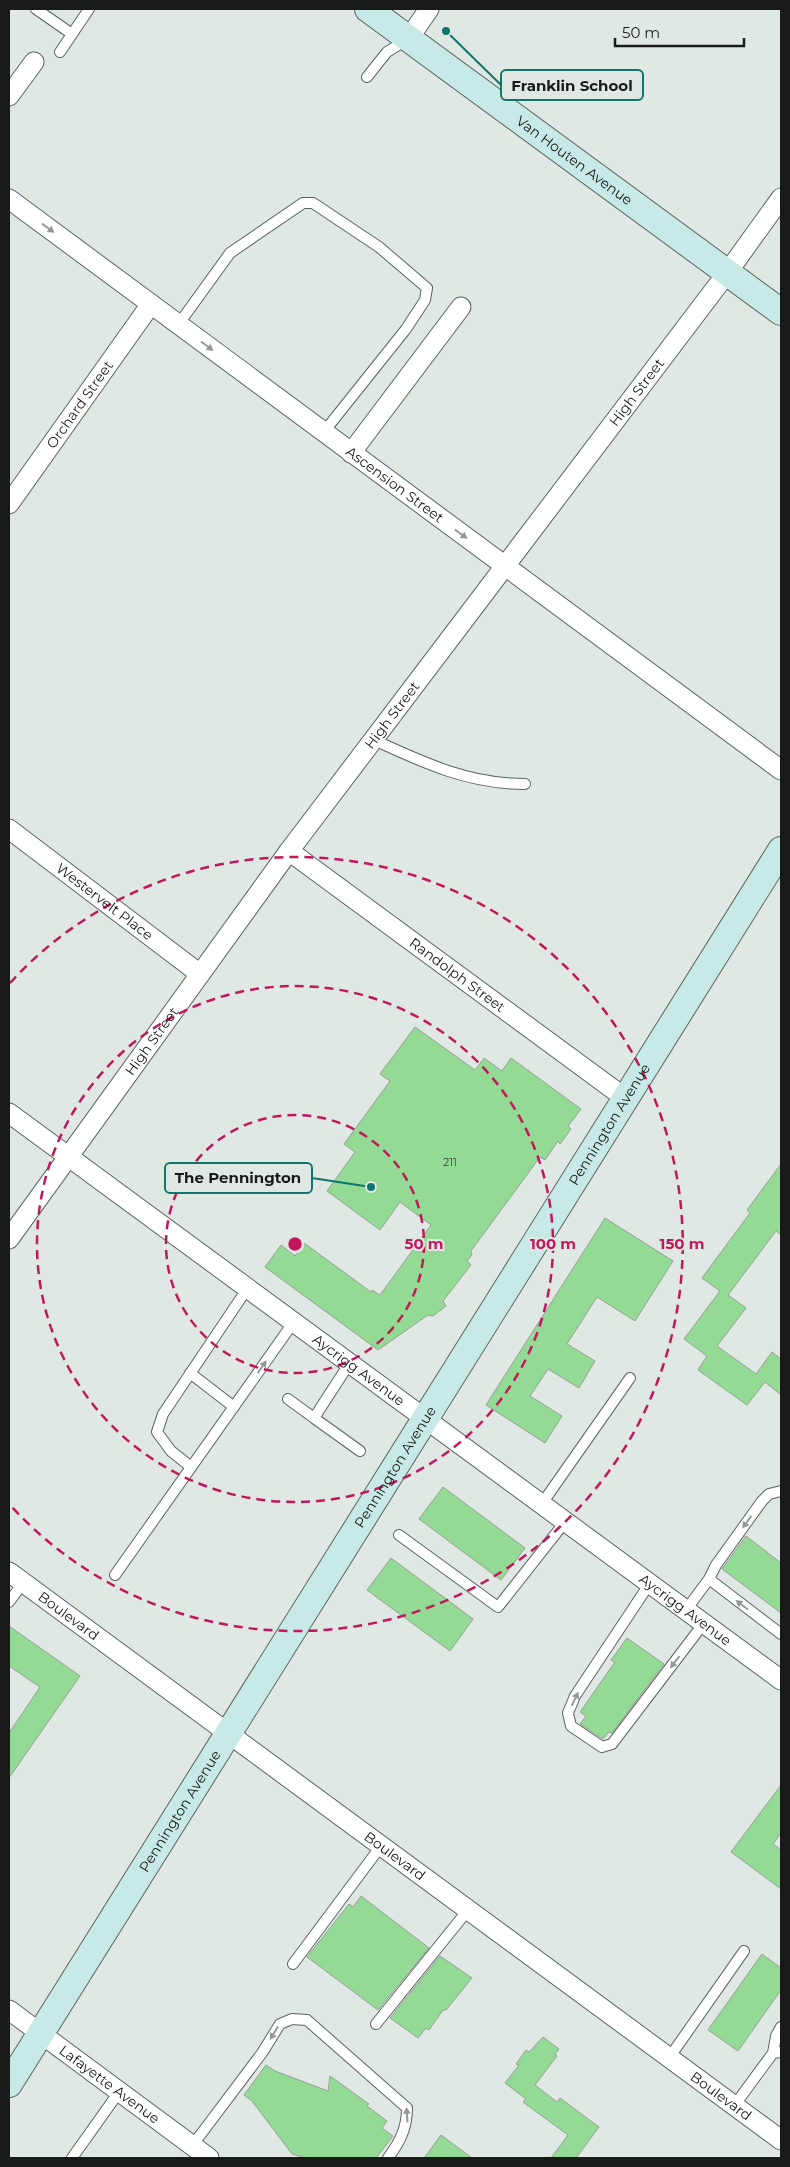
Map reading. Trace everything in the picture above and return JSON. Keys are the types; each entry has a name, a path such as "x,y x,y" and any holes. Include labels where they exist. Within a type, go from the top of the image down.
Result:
{"street":[{"name":"Van Houten Avenue","path":"368,9 781,312"},
{"path":"409,38 428,9"},
{"path":"9,96 34,62"},
{"name":"High Street","path":"9,1239 289,852 728,273 781,198"},
{"name":"Ascension Street","path":"9,199 781,770"},
{"name":"Orchard Street","path":"9,504 151,304"},
{"path":"351,453 461,307"},
{"name":"Westervelt Place","path":"9,829 200,974"},
{"name":"Pennington Avenue","path":"9,2084 781,850"},
{"name":"Randolph Street","path":"289,852 626,1098"},
{"name":"Aycrigg Avenue","path":"12,1122 68,1157 781,1680"},
{"name":"Boulevard","path":"16,1577 781,2140"},
{"name":"Lafayette Avenue","path":"9,2010 209,2158"}],"lane":[{"path":"36,9 72,34"},
{"path":"60,52 89,9"},
{"path":"368,77 387,52 409,38"},
{"path":"178,325 230,253 304,203 313,203 379,247 427,288 425,300 406,329 323,433"},
{"path":"374,740 445,772 487,782 525,784"},
{"path":"191,1468 172,1451 157,1432 163,1414 247,1289"},
{"path":"115,1575 294,1323"},
{"path":"314,1418 349,1364"},
{"path":"190,1374 234,1407"},
{"path":"542,1505 630,1378"},
{"path":"288,1399 360,1451"},
{"path":"686,1610 709,1580 716,1565 762,1501 769,1494 781,1491"},
{"path":"398,1535 498,1607 565,1522"},
{"path":"9,1602 16,1577"},
{"path":"709,1580 781,1634"},
{"path":"650,1583 575,1696 568,1713 571,1726 602,1747 612,1744 704,1623"},
{"path":"294,1964 381,1846"},
{"path":"376,2024 468,1910"},
{"path":"669,2058 744,1951"},
{"path":"192,2146 262,2053 280,2024 292,2019 306,2020 408,2108 408,2124 398,2144 388,2158"},
{"path":"734,2106 777,2053 776,2036 781,2027"},
{"path":"72,2158 120,2092"}],"building":[{"path":"415,1027 475,1070 484,1058 502,1071 511,1058 581,1109 568,1126 571,1129 560,1144 558,1141 545,1160 540,1157 471,1251 472,1255 467,1261 471,1265 443,1301 446,1306 433,1316 428,1315 378,1350 265,1267 281,1245 295,1256 304,1243 371,1292 372,1290 380,1295 431,1225 400,1202 380,1230 327,1191 355,1152 344,1144 390,1081 380,1074"},
{"path":"781,1164 781,1235 776,1231 728,1295 746,1308 717,1346 756,1374 772,1352 781,1359 781,1395 765,1382 747,1405 698,1370 707,1356 684,1339 720,1291 702,1278 750,1213 747,1210"},
{"path":"605,1218 673,1261 635,1321 597,1297 567,1344 595,1361 579,1388 548,1369 530,1396 562,1416 545,1443 486,1405"},
{"path":"443,1487 525,1548 501,1580 419,1519"},
{"path":"746,1536 781,1563 781,1613 722,1569"},
{"path":"391,1558 473,1619 450,1651 367,1590"},
{"path":"9,1626 80,1676 9,1778 9,1733 40,1687 9,1666"},
{"path":"627,1638 664,1664 612,1733 609,1732 603,1739 580,1724 586,1716 580,1712 615,1662 611,1660"},
{"path":"781,1785 781,1833 773,1844 781,1850 781,1889 731,1852"},
{"path":"361,1896 429,1948 378,2010 307,1957 349,1904 353,1907"},
{"path":"762,1954 781,1968 781,1990 738,2051 708,2030"},
{"path":"440,1956 472,1978 446,2010 443,2010 429,2030 426,2028 418,2038 390,2018"},
{"path":"543,2037 559,2049 555,2054 557,2056 535,2085 557,2102 560,2098 599,2127 576,2158 551,2158 568,2135 523,2102 526,2099 505,2083 519,2065 516,2064 526,2050 529,2052"},
{"path":"266,2065 275,2071 328,2091 330,2076 369,2104 367,2106 387,2121 382,2128 393,2136 376,2158 306,2158 292,2154 252,2101 244,2095"},
{"path":"441,2135 472,2158 424,2158"}],"place":[{"name":"Franklin School","path":"446,31"},
{"name":"The Pennington","path":"371,1187"}]}
